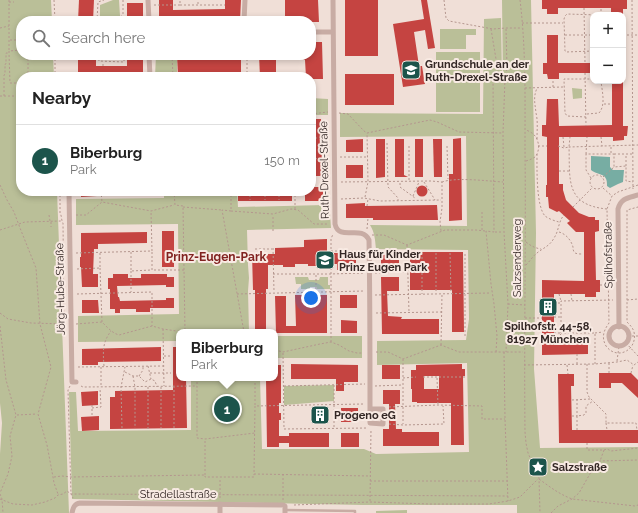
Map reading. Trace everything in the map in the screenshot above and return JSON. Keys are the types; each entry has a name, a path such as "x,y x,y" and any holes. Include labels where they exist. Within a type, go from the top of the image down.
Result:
{"street":[{"path":"244,16 245,0"},
{"name":"Ruth-Drexel-Straße","path":"333,0 332,32 335,226 343,233 363,233 367,236"},
{"path":"148,2 149,16"},
{"path":"316,32 332,32"},
{"path":"149,60 150,72"},
{"name":"Spilhofstraße","path":"619,326 618,209 620,203 626,199 638,195"},
{"name":"Jörg-Hube-Straße","path":"69,196 71,367 74,382"},
{"path":"367,236 369,240 370,273 370,293 370,313 370,352 370,385 370,406 370,423 383,424 383,409 370,406"},
{"path":"619,326 626,330 628,336 626,343 619,346 612,343 609,338 610,332 619,326"},
{"name":"Stradellastraße","path":"75,505 80,503 147,505 220,504 284,509"},
{"path":"220,504 220,513"},
{"path":"72,513 75,505"}],"lane":[{"path":"284,509 327,512 355,510 355,513"}],"path":[{"path":"9,0 10,83 16,83"},
{"path":"54,0 55,16"},
{"path":"97,16 98,2 104,0"},
{"path":"123,0 123,16"},
{"path":"180,0 180,5"},
{"path":"198,0 198,5"},
{"path":"444,0 446,18 449,22 491,28 523,28"},
{"name":"Salzsenderweg","path":"520,0 523,28 525,88 525,432 528,453 539,478 540,513"},
{"path":"632,0 633,186"},
{"path":"9,2 14,2"},
{"path":"148,2 180,5 225,5"},
{"path":"584,8 585,63"},
{"path":"600,12 601,8"},
{"path":"590,14 567,14 565,16 564,23 565,51 590,51"},
{"path":"522,23 564,23"},
{"path":"0,28 9,26"},
{"path":"491,28 499,78"},
{"path":"506,28 507,68 505,78 503,133 503,182 508,304 505,352 505,419 508,501"},
{"path":"564,35 590,35"},
{"path":"626,35 638,35"},
{"path":"9,40 16,40"},
{"path":"4,96 6,53 16,51"},
{"path":"28,60 28,72"},
{"path":"55,60 55,72"},
{"path":"99,60 124,62 124,60"},
{"path":"172,60 173,72"},
{"path":"247,60 247,72"},
{"path":"103,61 103,66"},
{"path":"585,73 586,126"},
{"path":"494,232 493,77 505,78"},
{"path":"553,79 553,87"},
{"path":"586,117 567,116 565,113 564,80 590,79"},
{"path":"586,114 599,113 602,110 601,84"},
{"path":"525,88 564,87"},
{"path":"537,88 534,102 538,146 538,189 541,208 545,216 560,222"},
{"path":"0,96 16,96"},
{"path":"603,104 612,104"},
{"path":"316,113 326,111 347,114 367,133 368,182 364,198"},
{"path":"367,133 430,120 459,132 503,133"},
{"path":"525,130 532,133 537,139"},
{"path":"563,137 564,148"},
{"path":"570,137 570,181 574,193 580,200 589,206 598,209 606,209"},
{"path":"586,137 586,170 591,178 590,185 592,188"},
{"path":"601,137 602,146"},
{"path":"316,138 334,138"},
{"path":"387,143 387,182 388,187 398,198 398,201"},
{"path":"409,146 409,182"},
{"path":"448,146 448,180"},
{"path":"538,146 547,146"},
{"path":"558,146 564,148 638,146"},
{"path":"611,146 611,154"},
{"path":"525,161 534,158 537,154"},
{"path":"586,154 633,154"},
{"path":"614,154 614,167"},
{"path":"626,154 626,181 633,182"},
{"path":"316,159 367,157"},
{"path":"602,177 614,167 626,166"},
{"path":"558,170 570,170"},
{"path":"591,178 594,175 599,175 602,177 604,180 602,188"},
{"path":"334,182 442,182 448,180 476,180 503,182"},
{"path":"400,182 400,186 416,198 416,201"},
{"path":"412,196 419,182"},
{"path":"424,182 435,200"},
{"path":"441,231 442,182"},
{"path":"0,185 6,200 14,212 36,268 40,324 52,367 38,414 47,445 55,488 58,495"},
{"path":"573,207 592,188"},
{"path":"592,188 595,190 602,188"},
{"path":"602,188 612,196"},
{"path":"60,196 60,213 61,221 63,223 64,324"},
{"path":"101,196 102,202"},
{"path":"174,196 175,205"},
{"path":"231,196 231,211"},
{"path":"295,196 295,209"},
{"path":"334,200 364,198 380,201 442,200"},
{"path":"367,206 368,199"},
{"path":"69,215 86,215 102,202 151,210 175,205 273,214 295,209 314,224 335,226 331,239 331,253"},
{"path":"183,206 184,329"},
{"path":"151,210 152,270"},
{"path":"222,210 243,329"},
{"path":"482,212 482,231"},
{"path":"273,214 273,232"},
{"path":"49,215 51,227"},
{"path":"526,266 536,254 550,245 558,232 560,222 564,215"},
{"path":"368,218 367,236 384,235 407,245 441,231 460,230 504,232"},
{"path":"0,230 18,223 61,221"},
{"path":"486,231 497,336 496,352"},
{"path":"558,232 566,236 576,254 582,254"},
{"path":"526,241 531,246 542,250"},
{"path":"407,245 409,313"},
{"path":"256,249 273,248 274,292"},
{"path":"70,253 152,251"},
{"path":"331,251 369,251"},
{"path":"100,252 102,322 111,331 119,335 152,326 176,331"},
{"path":"131,252 131,293"},
{"path":"422,253 422,294"},
{"path":"436,253 436,294"},
{"path":"450,253 451,294"},
{"path":"465,254 465,336"},
{"path":"331,264 331,342"},
{"path":"70,269 100,268"},
{"path":"131,270 184,270"},
{"path":"273,274 408,272"},
{"path":"316,274 316,292"},
{"path":"600,285 608,285"},
{"path":"70,294 152,292 152,326"},
{"path":"237,294 274,292 408,294 493,293"},
{"path":"441,345 442,294"},
{"path":"555,343 559,339 561,333 561,302 559,294"},
{"path":"572,294 572,301"},
{"path":"554,303 609,300"},
{"path":"508,304 525,305"},
{"path":"0,312 8,319 40,324 102,322"},
{"path":"370,313 442,312"},
{"path":"554,317 561,318"},
{"path":"525,318 542,318"},
{"path":"0,326 6,380 16,415 10,436 12,456 8,474 0,493 3,513"},
{"path":"161,428 162,386 164,373 163,329"},
{"path":"104,366 104,344 106,337 111,331"},
{"path":"595,332 595,364"},
{"path":"554,333 604,332"},
{"path":"628,336 638,336"},
{"path":"278,351 283,352 331,342 349,351 357,353 388,352 403,359 441,345 459,352 524,352"},
{"path":"626,343 638,356"},
{"path":"617,362 619,346"},
{"path":"283,352 284,430 371,428 370,502"},
{"path":"577,354 577,364"},
{"path":"163,356 172,356"},
{"path":"403,359 403,425"},
{"path":"524,365 595,364 627,360 633,364"},
{"path":"633,364 634,365 638,362"},
{"path":"609,363 609,373"},
{"path":"567,364 568,374"},
{"path":"587,364 587,392 589,397 606,414 606,430"},
{"path":"631,373 633,364"},
{"path":"122,428 122,387 125,366"},
{"path":"139,376 143,370 143,366"},
{"path":"148,366 151,379 155,381 157,387"},
{"path":"71,367 164,366"},
{"path":"92,416 92,406 101,407 101,367"},
{"path":"124,371 133,376 139,376 145,382 151,379"},
{"path":"150,373 171,373"},
{"path":"133,376 135,387 135,428"},
{"path":"423,377 467,377"},
{"path":"437,377 438,405"},
{"path":"402,378 416,378"},
{"path":"197,381 197,438 205,439 255,433"},
{"path":"53,477 205,475 205,477 254,477 255,381"},
{"path":"75,505 71,494 68,390 74,382 83,388 197,386"},
{"path":"334,385 334,429"},
{"path":"284,386 403,385"},
{"path":"174,386 174,428"},
{"path":"148,387 148,429"},
{"path":"572,400 591,399"},
{"path":"576,400 578,430"},
{"path":"572,416 584,415 586,413 586,406 593,401"},
{"path":"255,406 334,404 370,406"},
{"path":"383,424 444,424 444,405"},
{"path":"383,409 388,407 403,406 482,406 482,419 505,419"},
{"path":"16,415 38,414"},
{"path":"606,423 636,423 636,430"},
{"path":"205,439 205,475"},
{"path":"587,443 587,450 604,450 607,448 611,451 638,448"},
{"path":"551,513 558,506 572,499 579,493 591,472 600,461 604,450"},
{"path":"600,461 638,460"},
{"path":"254,474 370,476"},
{"path":"283,475 284,509 301,504 370,502 489,504 508,501 520,497 539,478 555,491 572,499 635,506 638,505"},
{"path":"220,477 220,504"},
{"path":"370,481 507,481"},
{"path":"1,499 13,504 32,505 55,498 66,492 71,494 508,496"}],"green space":[{"path":"0,0 51,0 52,16 16,16 16,60 53,60 54,72 16,72 16,196 57,196 69,513 0,513 0,454 2,423 0,403"},
{"path":"113,0 119,0 120,16 100,16 100,5"},
{"path":"502,0 531,0 536,233 534,369 540,448 638,447 638,513 517,513 517,505 362,505 72,499 69,392 76,392 78,431 191,430 191,381 260,381 262,449 364,449 376,454 469,452 467,363 377,365 377,341 466,340 469,319 468,250 376,249 374,234 370,225 467,226 466,136 340,137 340,113 483,114 484,19 501,18 503,82"},
{"path":"440,29 476,29 476,35 466,35 466,49 440,49"},
{"path":"436,52 480,52 480,112 436,112"},
{"path":"156,60 177,60 177,72 155,72"},
{"path":"572,88 582,89 582,98 573,99"},
{"path":"316,98 328,99 328,115 316,115"},
{"path":"164,196 237,196 238,207 324,205 325,214 330,214 331,228 247,230 249,329 176,329 176,341 78,342 78,316 179,314 178,224 76,225 76,199 164,198"},
{"path":"295,277 308,277 309,280 319,280 320,277 328,277 328,285 330,285 330,289 317,289 317,287 310,287 310,289 301,289 301,284 296,284"},
{"path":"278,336 362,336 362,358 278,358"},
{"path":"334,385 334,401 284,405 284,386"},
{"path":"407,510 407,513 376,513 376,511"}],"water":[{"path":"591,156 610,157 610,167 613,170 624,170 623,182 610,188 607,186 606,178 604,176 591,170"}],"building":[{"path":"79,0 94,0 93,16 78,16"},
{"path":"159,0 173,0 173,10 225,9 225,0 241,0 240,16 159,16"},
{"path":"285,0 318,0 319,22 316,22 316,16 285,16"},
{"path":"345,0 378,0 378,56 345,56"},
{"path":"421,0 427,0 435,48 428,49 425,30 414,32 419,66 422,66 425,84 403,87 393,24 424,19"},
{"path":"542,0 627,0 627,9 623,9 623,12 611,12 611,8 558,8 558,14 547,14 547,9 542,9"},
{"path":"127,3 143,3 143,16 127,16"},
{"path":"547,35 558,35 558,63 590,63 590,73 559,73 559,79 548,79 547,74 543,74 543,63 547,63"},
{"path":"316,42 322,42 323,79 316,79 316,72 306,72 305,60 316,60"},
{"path":"78,60 96,60 96,66 127,66 127,60 143,60 143,72 78,72"},
{"path":"177,60 241,60 241,72 178,72"},
{"path":"259,60 276,60 276,72 260,72"},
{"path":"345,74 394,74 394,105 345,105"},
{"path":"612,84 623,84 623,126 628,126 627,136 624,136 624,140 613,141 613,137 559,137 559,184 563,184 566,200 579,213 589,217 595,217 595,220 599,220 599,231 595,232 595,239 596,280 600,280 600,292 596,292 596,297 585,297 585,294 554,294 554,343 576,343 576,341 588,341 588,354 542,355 542,280 584,281 584,232 576,232 567,223 570,221 559,211 557,212 549,208 548,197 546,197 547,137 542,136 542,125 546,125 547,99 558,99 559,126 612,125"},
{"path":"316,119 321,119 322,176 316,176"},
{"path":"461,138 462,220 449,221 449,174 453,174 453,139"},
{"path":"363,139 363,152 346,152 346,140"},
{"path":"376,139 385,139 385,177 376,178"},
{"path":"395,139 404,139 404,175 408,177 395,177"},
{"path":"415,139 423,139 423,177 415,177"},
{"path":"433,139 442,139 442,177 434,177"},
{"path":"346,165 363,165 363,178 346,178"},
{"path":"420,186 424,186 426,187 426,195 420,196 417,193 417,189"},
{"path":"316,187 323,187 323,201 305,201 305,196 316,196"},
{"path":"238,196 292,196 292,201 238,201"},
{"path":"365,203 365,206 437,205 438,220 373,220 373,218 346,218 346,204"},
{"path":"162,231 174,231 174,267 162,267"},
{"path":"147,232 147,243 98,244 98,249 94,249 93,274 98,274 98,287 82,287 80,267 81,233"},
{"path":"327,239 327,253 356,253 356,270 337,270 337,264 308,266 308,264 295,264 295,267 268,265 268,289 266,289 266,329 255,329 255,290 253,290 252,254 275,254 275,248 304,247 304,240"},
{"path":"381,252 399,252 399,265 381,266"},
{"path":"410,252 463,252 464,332 452,332 452,290 410,290"},
{"path":"113,274 128,274 128,278 141,278 141,274 167,274 167,277 174,277 174,287 166,287 166,285 117,286 120,301 166,300 166,298 174,298 174,308 150,308 150,312 136,312 136,309 120,309 120,313 115,313 115,309 110,309 110,289 108,289 108,278 113,278"},
{"path":"381,277 399,277 399,291 387,291 388,316 402,317 401,319 439,319 439,334 382,334"},
{"path":"295,295 327,295 327,333 278,333 278,329 276,329 275,296 286,296 286,326 296,326"},
{"path":"340,295 357,295 357,308 340,308"},
{"path":"82,300 98,300 99,313 82,313"},
{"path":"341,320 357,321 357,333 341,333"},
{"path":"161,347 161,361 98,362 98,365 82,365 82,349"},
{"path":"173,347 176,347 176,381 186,381 187,428 110,429 110,397 115,397 115,391 173,390"},
{"path":"291,364 358,365 358,382 344,382 344,391 336,391 336,379 291,379"},
{"path":"462,364 462,369 465,369 465,376 463,376 464,445 451,445 451,403 412,402 411,370 416,370 416,365","holes":["424,376 439,376 439,389 424,389"]},
{"path":"278,365 281,365 281,403 279,403 279,413 281,413 281,420 279,420 279,436 289,436 289,433 329,433 329,447 289,447 289,443 279,443 279,447 267,447 266,381 278,381"},
{"path":"382,365 400,365 400,379 382,379"},
{"path":"599,373 631,373 638,380 638,398 622,383 611,383 611,388 599,388"},
{"path":"558,374 574,374 574,386 571,386 572,430 638,430 638,443 559,443"},
{"path":"383,390 400,390 400,404 395,404 396,429 402,429 402,432 439,432 439,446 383,446 383,429 389,429 389,404 383,404"},
{"path":"98,391 98,405 82,406 81,392"},
{"name":"Progeno eG","path":"311,408 329,408 329,422 311,422"},
{"path":"341,408 358,408 358,422 341,422"},
{"path":"99,416 99,430 82,431 81,417"},
{"path":"341,433 359,433 359,447 341,447"}],"place":[{"name":"Grundschule an der Ruth-Drexel-Straße","path":"411,70"},
{"name":"Haus für Kinder Prinz Eugen Park","path":"325,260"},
{"name":"Spilhofstr. 44-58, 81927 München","path":"548,307"},
{"name":"Biberburg","path":"227,409"},
{"name":"Progeno eG","path":"320,415"},
{"name":"Salzstraße","path":"538,467"}],"district":[{"name":"Prinz-Eugen-Park","path":"216,257"}]}
